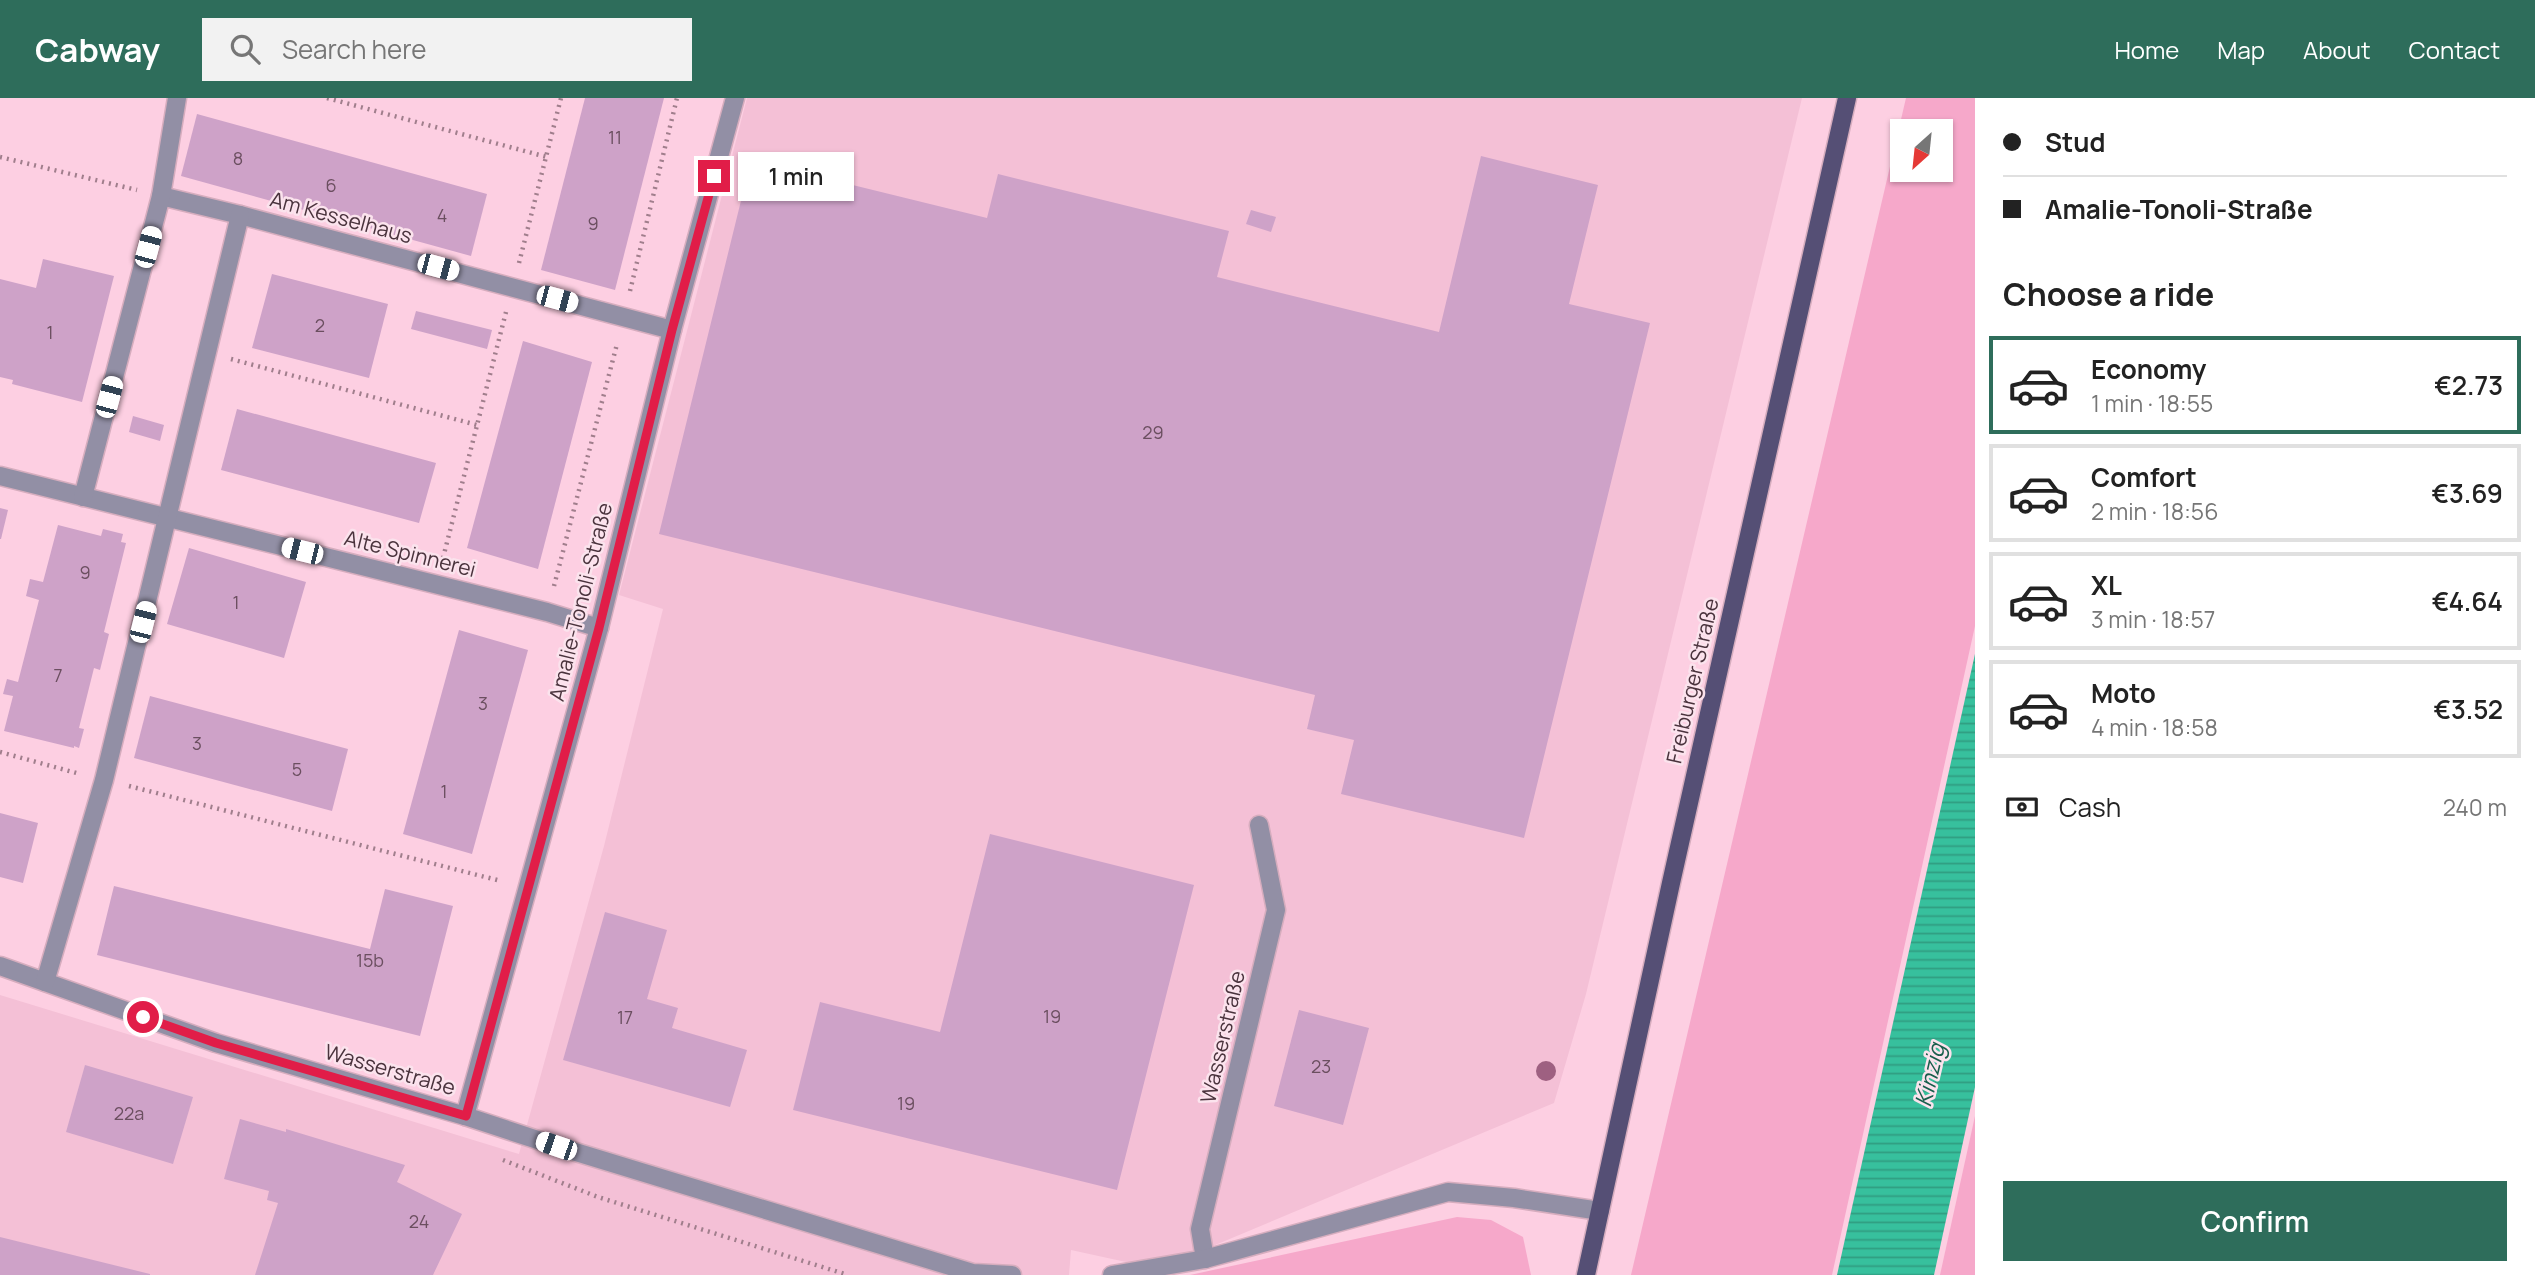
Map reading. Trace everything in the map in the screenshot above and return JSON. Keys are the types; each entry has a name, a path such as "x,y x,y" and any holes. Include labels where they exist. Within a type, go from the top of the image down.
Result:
{"main road":[{"name":"Freiburger Straße","path":"1586,1275 1847,98"}],"street":[{"path":"83,497 161,197 177,98"},
{"name":"Amalie-Tonoli-Straße","path":"466,1116 599,628 672,330 735,98"},
{"name":"Am Kesselhaus","path":"161,197 240,215 672,330"},
{"name":"Am Kesselhaus","path":"169,517 240,215"},
{"name":"Alte Spinnerei","path":"0,476 547,612 599,628"},
{"path":"45,982 104,780 169,517"},
{"name":"Wasserstraße","path":"1205,1259 1200,1229 1276,910 1259,825"},
{"name":"Wasserstraße","path":"0,966 216,1043 466,1116 973,1273 1012,1275"},
{"path":"1112,1275 1205,1259 1448,1192 1514,1198 1600,1211"}],"path":[{"path":"327,98 547,157"},
{"path":"436,584 561,98"},
{"path":"547,612 624,317 677,98"},
{"path":"0,157 161,197"},
{"path":"208,353 477,425"},
{"path":"0,752 529,889"},
{"path":"498,1156 509,1163 598,1197 848,1275"}],"shaded area":[{"path":"747,98 1802,98 1586,994 1554,1103 1158,1269 1071,1250 1069,1275 0,1275 0,995 519,1154 604,846 663,609 619,595"},
{"path":"1906,98 1975,98 1975,626 1832,1275 1631,1275 1890,166 1890,182 1953,182 1953,119 1901,119"},
{"path":"1975,1116 1975,1275 1940,1275"},
{"path":"1457,1217 1491,1220 1523,1237 1531,1275 1190,1275"}],"water":[{"name":"Kinzig","path":"1975,654 1975,1087 1934,1275 1837,1275"}],"building":[{"path":"585,98 664,98 615,290 541,270"},
{"path":"197,114 487,194 471,256 181,176"},
{"path":"1481,156 1598,185 1569,304 1650,323 1524,838 1341,794 1354,740 1307,729 1315,695 659,534 751,160 987,218 998,174 1229,231 1217,277 1439,332"},
{"path":"1251,210 1276,217 1271,232 1246,224"},
{"path":"43,259 114,276 82,402 12,384 13,380 0,377 0,279 36,288"},
{"path":"272,274 388,304 369,378 252,348"},
{"path":"416,311 492,330 487,349 411,329"},
{"path":"523,341 592,362 538,569 467,548"},
{"path":"237,409 436,463 419,523 221,470"},
{"path":"133,416 164,425 160,441 129,432"},
{"path":"0,508 8,510 1,539 0,539"},
{"path":"58,525 101,536 103,529 123,534 121,542 126,543 104,632 109,634 100,670 94,668 79,728 84,729 79,748 4,731 13,696 3,694 7,679 18,682 39,600 26,596 30,579 43,582"},
{"path":"189,548 306,582 284,658 167,624"},
{"path":"459,630 528,650 472,854 403,834"},
{"path":"150,696 348,749 332,811 134,758"},
{"path":"0,813 38,823 23,883 0,877"},
{"path":"990,834 1194,885 1117,1190 793,1110 820,1002 940,1032"},
{"path":"114,886 370,949 385,889 453,906 420,1036 97,955"},
{"path":"605,912 667,930 647,999 678,1008 672,1028 747,1050 730,1107 563,1060"},
{"path":"1299,1010 1369,1028 1343,1125 1274,1106"},
{"path":"85,1065 193,1097 173,1164 66,1132"},
{"path":"240,1119 286,1132 286,1129 405,1165 397,1182 462,1214 433,1275 255,1275 278,1203 267,1200 269,1191 224,1179"},
{"path":"0,1237 150,1274 150,1275 0,1275"}],"route":[{"path":"143,1017 216,1043 466,1116 599,628 672,330 714,176"}]}
